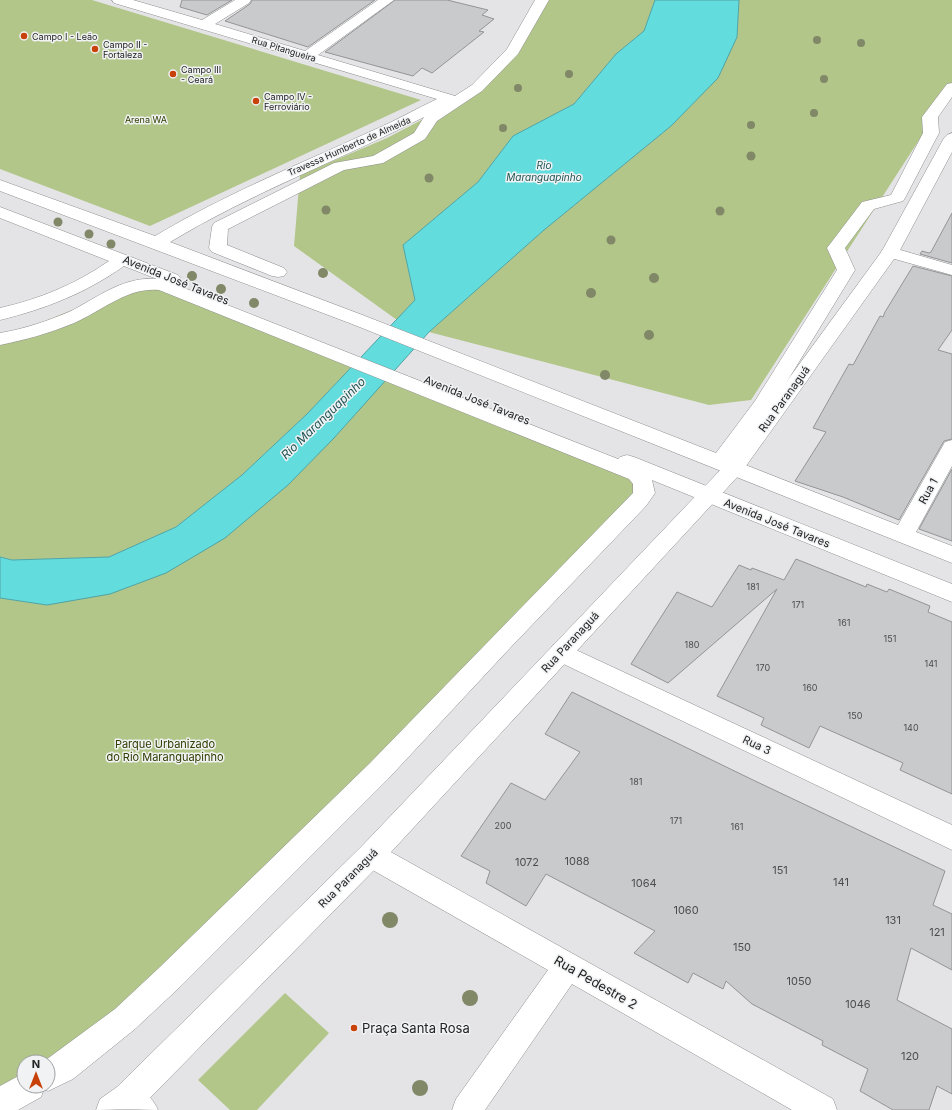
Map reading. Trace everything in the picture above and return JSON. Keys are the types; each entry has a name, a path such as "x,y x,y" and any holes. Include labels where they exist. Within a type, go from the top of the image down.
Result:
{"street":[{"name":"Rua Pitangueira","path":"119,0 449,98"},
{"path":"204,25 244,0"},
{"path":"307,56 387,0"},
{"name":"Travessa Humberto de Almeida","path":"157,242 197,218 290,172 381,133 449,98 494,56 527,0"},
{"path":"278,272 218,248 220,227 340,166 377,160 420,136 431,118 477,88 513,51 542,0"},
{"path":"727,465 846,270 836,248 868,205 897,198 931,133 930,117 952,87"},
{"name":"Rua Paranaguá","path":"127,1106 371,854 708,494 727,465 890,252 952,138"},
{"path":"0,185 157,242 325,307 952,555"},
{"name":"Avenida José Tavares","path":"0,212 123,259 292,332"},
{"path":"890,252 952,270"},
{"path":"0,314 48,301 76,290 102,275 123,259"},
{"path":"0,339 28,333 75,316 127,287 140,283 162,284 292,332 460,398 636,474 643,483 644,493 639,501 503,640 379,771 171,976 125,1019 56,1071"},
{"name":"Avenida José Tavares","path":"460,398 708,494 952,593"},
{"name":"Rua 1","path":"903,536 952,447"},
{"name":"Rua 3","path":"561,652 952,838"},
{"name":"Rua Pedestre 2","path":"371,854 822,1110"},
{"path":"467,1110 568,966"},
{"path":"0,1103 16,1094"}],"green space":[{"name":"Arena WA","path":"0,0 92,0 421,100 150,226 0,169"},
{"path":"537,0 655,0 644,31 616,54 574,104 513,136 478,182 403,245 415,300 397,320 294,246 300,175 387,138 460,100 505,54"},
{"path":"739,0 952,0 952,89 751,400 709,405 429,332 544,230 671,126 737,37"},
{"path":"140,283 356,362 307,414 242,475 176,527 109,557 12,560 0,557 0,339"},
{"name":"Parque Urbanizado do Rio Maranguapinho","path":"389,375 643,483 171,976 56,1056 56,1054 16,1054 16,1092 0,1103 0,598 47,605 334,438"},
{"path":"285,993 329,1033 257,1110 230,1110 198,1080"}],"water":[{"name":"Rio Maranguapinho","path":"655,0 739,0 737,37 718,78 671,126 544,230 429,332 334,438 288,485 225,538 166,573 110,594 47,605 0,598 0,557 12,560 109,557 176,527 242,475 307,414 415,300 403,245 478,182 513,136 574,104 616,54 644,31"}],"building":[{"path":"182,0 232,0 207,15 180,7"},
{"path":"252,0 375,0 308,47 225,21 250,4"},
{"path":"395,0 447,0 488,10 482,15 494,19 479,31 484,32 432,73 422,68 413,76 325,52"},
{"path":"952,213 952,263 920,254 922,251 929,253 931,252"},
{"path":"913,266 952,276 952,330 938,350 952,354 952,439 944,441 899,520 843,497 795,481 826,432 813,428 849,364 853,365 880,316 883,317"},
{"path":"952,469 952,541 919,529"},
{"path":"796,559 866,587 867,584 887,592 889,589 930,606 928,612 952,622 952,794 900,770 903,763 820,726 809,748 761,725 764,718 717,696 777,589 668,683 631,664 677,592 712,607 739,565 751,570 752,568 784,580"},
{"path":"572,692 945,871 933,905 952,914 952,970 911,948 897,1000 952,1029 952,1094 937,1086 929,1110 893,1110 860,1091 868,1069 822,1045 823,1041 752,1004 726,981 723,989 693,973 688,983 634,953 655,931 546,874 526,906 486,883 490,871 461,856 511,783 545,800 580,752 545,734"}],"place":[{"name":"Campo I - Leão","path":"24,36"},
{"name":"Campo II - Fortaleza","path":"95,49"},
{"name":"Campo III - Ceará","path":"173,74"},
{"name":"Campo IV - Ferroviário","path":"256,101"},
{"name":"Praça Santa Rosa","path":"354,1028"}]}
